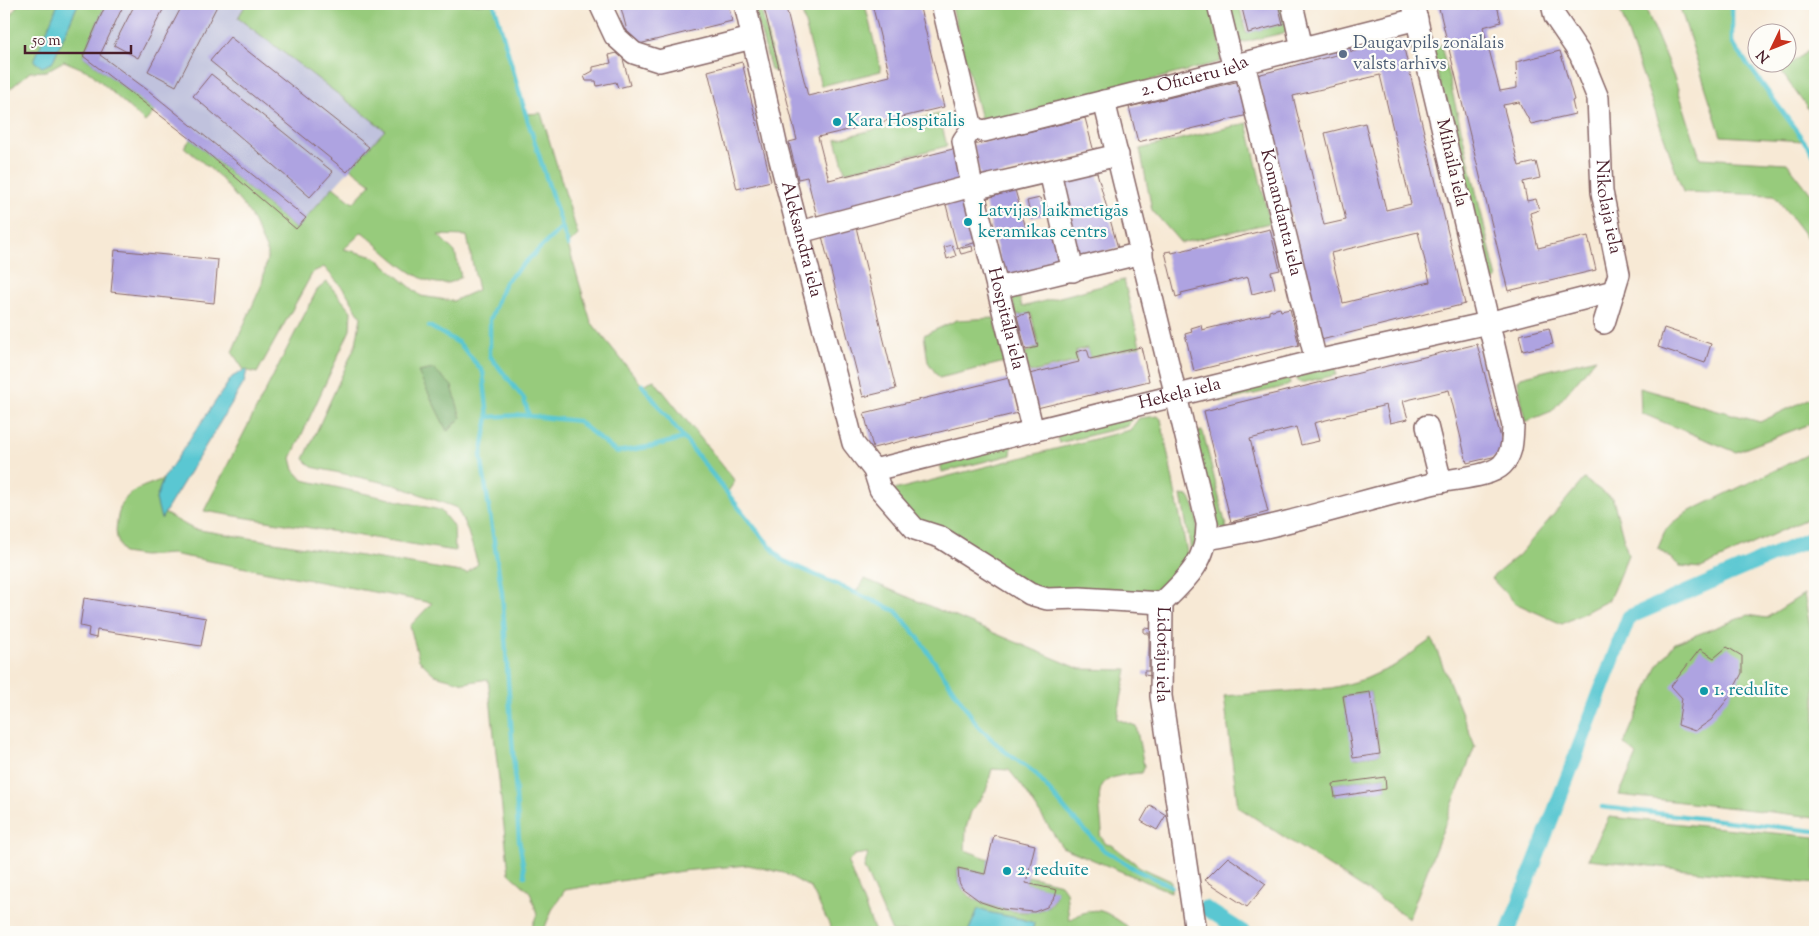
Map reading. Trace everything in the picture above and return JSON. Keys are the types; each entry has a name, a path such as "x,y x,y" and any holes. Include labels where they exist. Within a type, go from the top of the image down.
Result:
{"street":[{"path":"600,4 615,36 634,52 659,61 752,38"},
{"name":"Aleksandra iela","path":"744,4 777,148 853,443 874,470 880,489 915,529 940,537 1030,594 1047,599 1080,598 1162,603"},
{"path":"942,4 972,128"},
{"name":"Komandanta iela","path":"1218,4 1239,66 1316,361"},
{"path":"1292,4 1302,48"},
{"name":"Nikolaja iela","path":"1552,4 1555,18 1580,54 1598,98 1602,192 1619,274 1604,322"},
{"name":"2. Oficieru iela","path":"972,128 984,132 1239,66 1415,12"},
{"name":"Mihaila iela","path":"1207,539 1246,533 1441,482 1481,475 1501,466 1512,451 1513,426 1415,12"},
{"name":"Lidotāju iela","path":"1104,101 1207,523 1207,539 1193,572 1162,603 1161,696 1196,932"},
{"name":"Hospitāļa iela","path":"972,128 963,141 972,188 1033,431"},
{"path":"800,232 972,188 1118,156"},
{"path":"1050,172 1073,271"},
{"path":"997,288 1142,253"},
{"path":"1488,323 1614,291"},
{"name":"Hekeļa iela","path":"874,470 1316,361 1488,323"},
{"path":"1427,426 1441,482"}],"shaded area":[{"path":"106,4 246,4 238,18 386,130 296,229 191,139 83,56"}],"green space":[{"path":"18,4 58,4 35,61 52,63 78,4 106,4 83,56 155,111 145,122 90,72 64,61 46,71 30,72 4,94 4,29"},
{"path":"246,4 494,4 526,114 541,113 578,235 568,245 591,322 642,385 654,380 735,481 727,493 782,560 856,592 865,579 1080,669 1127,670 1117,719 1136,726 1144,766 1141,773 1114,777 1106,781 1102,786 1100,803 1102,830 1100,835 1106,844 1112,845 1140,867 1171,881 1171,892 1062,847 1022,786 1009,770 992,769 986,791 971,812 966,828 965,850 989,859 985,874 958,868 959,882 966,893 982,903 1005,910 1029,912 1047,907 1055,898 1057,891 1026,883 1028,876 1061,884 1066,891 1069,920 1093,910 1105,912 1127,926 1128,932 1032,932 1034,923 978,910 968,932 892,932 864,868 868,853 854,855 848,863 875,932 833,932 811,888 784,873 748,865 682,871 565,890 552,910 543,932 530,932 537,914 530,892 509,873 488,679 464,683 435,675 419,660 410,626 432,603 172,554 143,556 123,553 116,531 120,507 134,491 163,479 156,499 162,518 164,513 193,529 467,573 478,564 467,529 457,508 395,485 312,467 304,459 356,344 361,317 346,292 324,267 313,272 257,373 244,370 232,352 262,284 268,253 250,214 219,176 184,147 191,139 296,229 333,187 353,203 371,184 350,168 385,130 238,18","holes":["362,232 409,271 436,283 449,283 461,277 455,252 438,235 467,236 478,290 453,301 421,296 375,257 344,249","419,372 461,418 448,431 423,379"]},
{"path":"753,4 760,4 776,72 771,70"},
{"path":"800,4 865,4 881,71 821,86"},
{"path":"951,4 1210,4 1222,53 1220,62 984,124 981,119"},
{"path":"1229,4 1239,4 1246,33 1283,24 1278,4 1286,4 1292,31 1240,43"},
{"path":"1618,4 1644,4 1675,80 1700,158 1787,163 1815,199 1815,248 1774,195 1683,192"},
{"path":"1679,4 1732,4 1732,43 1746,62 1746,72 1753,72 1803,141 1721,136"},
{"path":"1441,45 1497,279 1488,283 1431,46"},
{"path":"1815,46 1815,119 1781,72 1796,72 1796,60"},
{"path":"939,114 947,146 845,172 836,139"},
{"path":"1247,123 1270,223 1181,243 1152,210 1140,149"},
{"path":"1124,280 1140,346 1090,358 1087,348 1075,351 1078,361 1029,373 1024,353 1039,347 1031,314 1016,315 1011,294 1018,292 1022,307"},
{"path":"327,282 351,311 350,330 291,458 294,470 303,480 440,510 454,527 455,551 204,511 317,290"},
{"path":"994,318 1005,362 939,378 928,362 924,335 957,320"},
{"path":"1596,358 1552,411 1525,422 1518,381 1521,377"},
{"path":"1335,366 1336,375 1300,383 1297,380 1297,376"},
{"path":"434,369 452,386 461,418 447,431 418,372"},
{"path":"1289,378 1290,384 1287,386 1222,402 1219,400 1218,395"},
{"path":"1640,388 1760,422 1815,396 1815,422 1736,452 1641,413"},
{"path":"1134,416 1128,426 1059,443 1056,434"},
{"path":"1158,416 1161,419 1188,558 1158,590 1147,593 1037,589 919,526 886,492 1130,430 1139,418"},
{"path":"1203,432 1227,530 1218,527 1215,522 1195,433"},
{"path":"1012,445 1011,455 942,472 940,463"},
{"path":"1815,451 1815,515 1701,568 1680,566 1658,548 1666,529 1686,513"},
{"path":"1584,479 1613,499 1628,555 1609,600 1562,624 1515,603 1491,578 1519,555"},
{"path":"1181,495 1188,496 1197,517 1197,533 1192,556"},
{"path":"1804,594 1815,654 1815,817 1619,795 1637,755 1624,744 1658,665 1675,643 1748,615 1766,618"},
{"path":"1432,639 1475,746 1409,918 1238,807 1224,696 1332,688 1365,679 1394,666","holes":["1370,692 1380,754 1354,758 1343,696","1384,777 1386,789 1335,796 1333,784"]},
{"path":"1609,817 1815,837 1815,884 1588,859"},
{"path":"1225,913 1252,932 1233,932 1214,919 1213,914"}],"water":[{"path":"58,4 78,4 52,63 42,67 34,61"},
{"path":"247,370 244,383 161,519 156,499 163,479 232,377"},
{"path":"978,909 1034,923 1032,932 968,932"}],"building":[{"path":"106,4 124,4 100,55 149,91 306,218 296,229 191,139 83,56"},
{"path":"135,4 166,4 138,58 114,45"},
{"path":"183,4 218,4 176,86 148,71"},
{"path":"620,4 728,4 732,21 631,46"},
{"name":"Kara Hospitālis","path":"763,4 785,4 808,96 890,76 872,4 919,4 944,107 818,137 829,180 953,149 961,182 817,217 807,177 798,179 789,142 797,140"},
{"path":"1241,4 1278,4 1283,24 1248,33"},
{"path":"1438,4 1478,4 1479,9 1497,5 1501,22 1483,27 1500,91 1517,88 1516,62 1560,51 1574,100 1572,101 1575,114 1531,124 1519,102 1503,105 1519,166 1536,162 1540,178 1523,182 1527,201 1536,199 1539,210 1530,213 1538,248 1588,236 1596,270 1508,291"},
{"path":"230,37 369,147 347,172 210,61"},
{"path":"1402,40 1465,304 1321,340 1257,75 1336,55 1335,51 1350,48 1351,52","holes":["1380,75 1411,204 1386,210 1365,123 1325,133 1346,220 1324,225 1293,96","1418,232 1430,282 1343,303 1331,253"]},
{"path":"621,52 630,85 618,88 616,82 597,86 596,81 586,81 584,76 593,71 593,67 611,63 609,55"},
{"path":"742,62 771,181 737,189 708,71"},
{"path":"211,74 333,172 310,197 193,96"},
{"path":"1240,81 1248,115 1138,142 1129,107"},
{"path":"1085,118 1094,152 981,179 973,145"},
{"path":"1096,169 1118,248 1073,260 1059,179"},
{"path":"1015,190 1028,235 1051,229 1061,264 1005,279 984,199"},
{"path":"965,196 977,242 957,248 945,201"},
{"path":"1040,198 1045,215 1031,218 1027,201"},
{"path":"855,223 896,389 863,397 821,232"},
{"path":"1270,229 1280,270 1271,272 1275,288 1252,294 1248,277 1181,293 1182,295 1176,297 1165,252 1171,251 1172,253"},
{"path":"952,245 956,256 947,259 944,247"},
{"path":"972,246 973,251 961,254 959,249"},
{"path":"115,250 218,260 214,303 111,292"},
{"path":"1280,308 1281,311 1290,309 1299,345 1194,371 1185,334 1192,332 1191,328 1201,325 1202,330 1269,314 1269,311"},
{"path":"1029,313 1038,347 1026,350 1017,316"},
{"path":"1549,328 1553,344 1523,351 1519,335"},
{"path":"1664,328 1711,344 1705,363 1658,347"},
{"path":"1477,344 1505,454 1467,463 1449,390 1403,401 1408,419 1390,423 1386,405 1314,423 1319,441 1301,445 1296,427 1250,439 1268,512 1231,522 1204,411"},
{"path":"1141,347 1149,381 1037,408 1029,374 1079,362 1076,352 1087,349 1090,359"},
{"path":"1009,378 1018,413 873,448 864,413"},
{"path":"84,598 206,618 201,646 97,630 96,638 88,636 89,628 80,626"},
{"path":"1144,628 1153,629 1152,676 1144,675 1144,671 1149,671 1149,633 1144,633"},
{"name":"1. redulīte","path":"1727,647 1742,656 1742,673 1730,696 1711,720 1695,731 1678,725 1682,698 1671,686 1700,649 1714,658"},
{"path":"1370,692 1380,754 1353,758 1343,696"},
{"path":"1385,777 1386,789 1335,797 1333,784"},
{"path":"1150,805 1166,815 1157,830 1141,821"},
{"name":"2. reduīte","path":"994,835 1035,845 1026,883 1057,890 1055,897 1047,907 1034,912 1002,909 981,902 962,888 959,882 958,868 985,874"},
{"path":"1228,857 1266,884 1247,907 1205,880"}],"waterway":[{"path":"494,4 526,115 568,245"},
{"path":"1732,4 1732,43 1815,156"},
{"path":"529,416 524,399 490,356 490,320 505,282 562,227"},
{"path":"429,326 459,343 483,372 488,417 481,456 502,593 519,840 525,876"},
{"path":"642,385 782,560 896,611 917,636 978,726 1003,750 1035,773 1069,814 1104,850 1138,871 1171,886"},
{"path":"488,417 521,415 578,421 616,452 654,446 684,438"},
{"path":"1508,932 1629,617 1815,537"},
{"path":"1602,807 1815,831"},
{"path":"1205,908 1243,932"}],"place":[{"name":"Daugavpils zonālais valsts arhīvs","path":"1343,54"},
{"name":"Kara Hospitālis","path":"837,122"},
{"name":"Latvijas laikmetīgās keramikas centrs","path":"968,222"},
{"name":"1. redulīte","path":"1704,691"},
{"name":"2. reduīte","path":"1007,871"}]}
